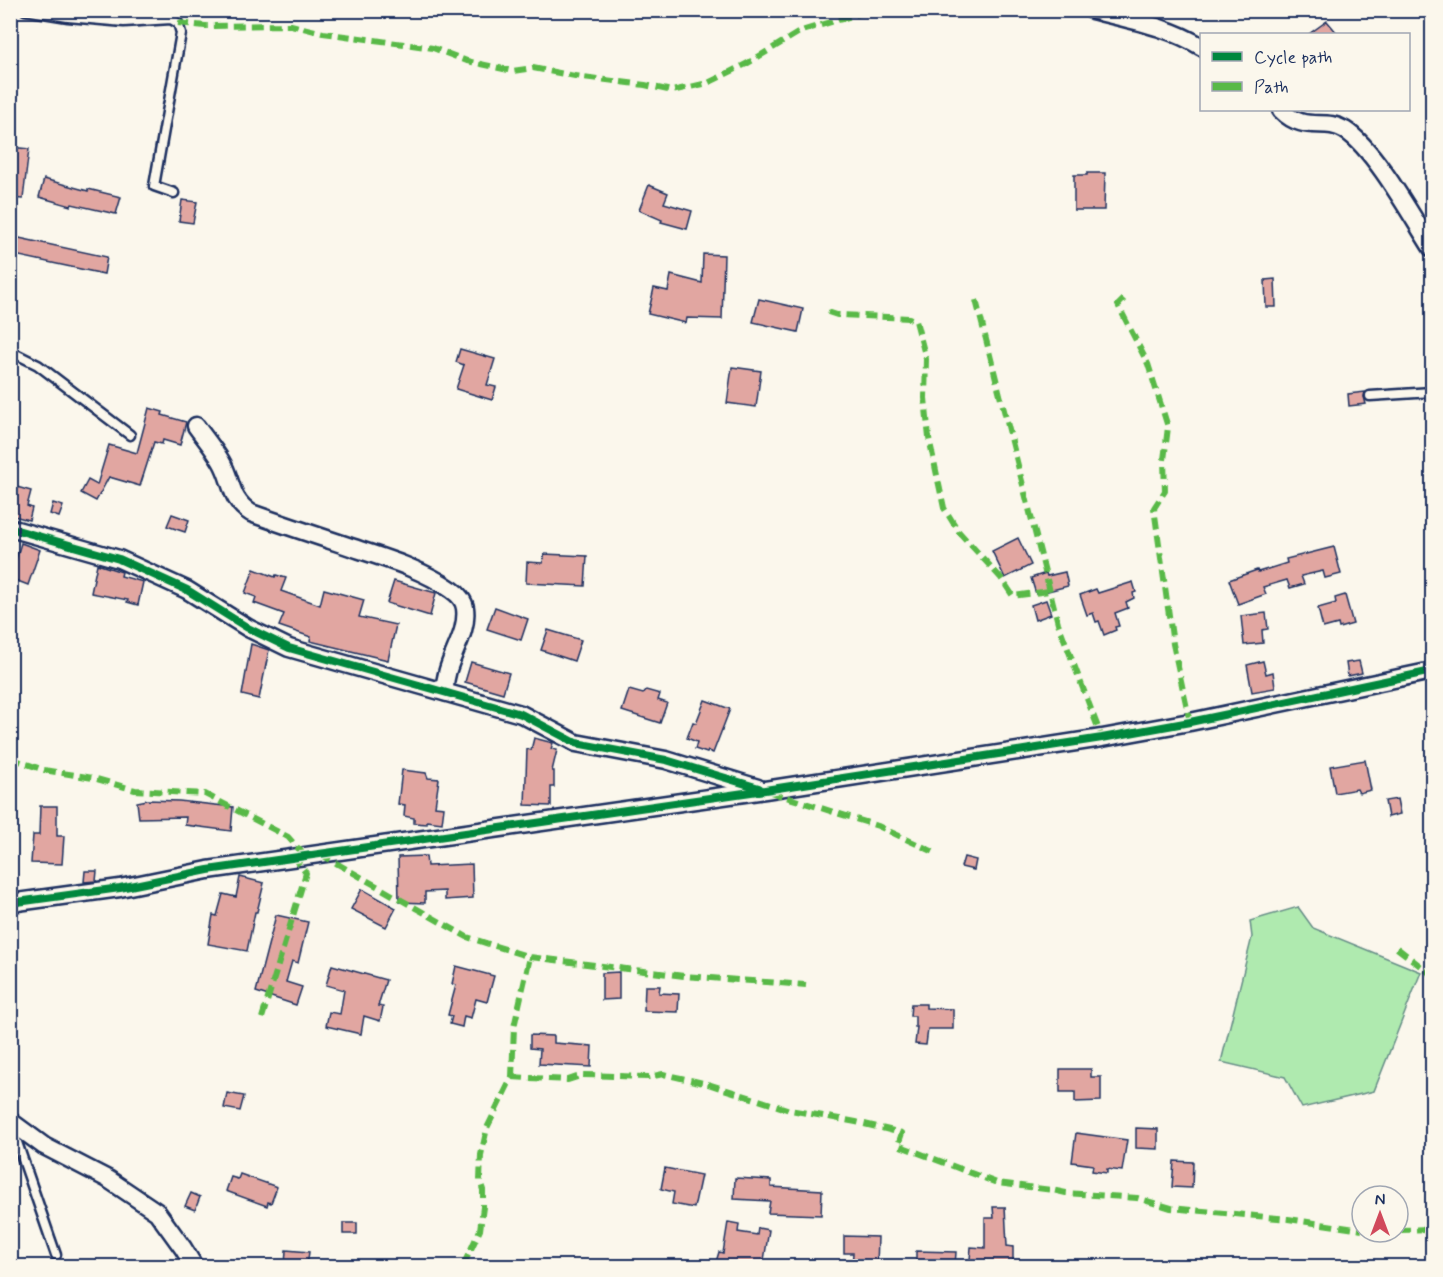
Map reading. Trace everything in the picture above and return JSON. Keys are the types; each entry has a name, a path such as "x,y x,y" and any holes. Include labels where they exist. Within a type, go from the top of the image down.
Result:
{"street":[{"path":"1092,10 1155,25 1200,46"},
{"path":"1282,111 1300,123 1344,130 1357,141 1370,154 1432,248"},
{"path":"196,426 222,461 233,493 241,506 251,513 398,563 452,590 461,597 465,606 465,616 446,672 445,692"},
{"path":"10,528 119,559 187,590 248,628 289,648 521,714 576,743 666,760 765,790"},
{"path":"10,903 120,888 208,870 765,790 1102,738 1190,722 1432,670"},
{"path":"10,1123 44,1146 108,1179 157,1212 194,1266"}],"lane":[{"path":"25,10 124,22 171,19 178,23 182,33 154,186 174,193"},
{"path":"10,351 38,365 130,435"},
{"path":"1370,396 1432,392"},
{"path":"10,1123 56,1255"}],"green space":[{"path":"1298,907 1313,928 1421,972 1374,1091 1302,1108 1285,1077 1221,1062 1252,937 1250,921"}],"building":[{"path":"1327,21 1337,33 1310,33"},
{"path":"10,147 29,149 23,199 10,198"},
{"path":"1087,173 1105,173 1104,210 1074,210 1074,175 1087,175"},
{"path":"44,179 121,197 116,214 72,204 71,206 39,197"},
{"path":"649,185 668,193 664,203 692,211 687,229 661,222 662,220 639,210"},
{"path":"182,200 197,202 193,223 179,221"},
{"path":"10,236 107,257 104,274 10,254"},
{"path":"703,254 724,255 722,319 687,318 686,323 648,314 654,288 668,291 671,275 702,283"},
{"path":"1275,279 1276,307 1266,307 1265,280"},
{"path":"759,299 803,309 798,332 753,322"},
{"path":"460,349 495,359 487,385 496,387 492,400 456,389 464,365 456,362"},
{"path":"732,367 761,371 756,407 727,403"},
{"path":"1365,392 1366,404 1349,406 1348,394"},
{"path":"149,408 163,412 162,415 186,422 180,445 163,440 162,444 154,442 140,486 109,477 96,501 81,493 88,480 97,485 109,445 137,453"},
{"path":"10,485 31,491 27,506 32,508 29,520 10,515"},
{"path":"53,503 63,506 59,517 50,514"},
{"path":"172,514 189,520 185,532 167,526"},
{"path":"1018,538 1031,565 1005,578 992,551"},
{"path":"21,543 40,550 28,585 10,578"},
{"path":"1334,547 1341,574 1325,578 1323,571 1301,576 1304,584 1290,588 1287,580 1263,587 1266,594 1238,604 1229,580 1287,563 1286,559"},
{"path":"544,554 587,556 585,586 526,583 527,562 543,563"},
{"path":"97,564 122,572 121,576 143,582 138,605 127,602 128,600 91,593"},
{"path":"254,569 275,577 276,575 286,578 281,591 320,605 324,589 364,600 359,617 396,625 388,660 310,641 311,637 279,626 284,614 254,603 256,597 245,593"},
{"path":"1065,572 1068,586 1036,594 1031,578 1046,573 1047,576"},
{"path":"394,581 436,593 430,616 387,603"},
{"path":"1133,582 1136,592 1133,593 1134,598 1126,602 1128,608 1115,613 1119,626 1115,627 1116,630 1104,635 1093,613 1087,615 1080,595 1096,589 1098,593"},
{"path":"1345,595 1353,624 1339,628 1338,624 1323,628 1318,608 1336,603 1335,598"},
{"path":"1046,600 1051,614 1035,620 1031,605"},
{"path":"495,607 528,619 521,640 487,629"},
{"path":"1266,613 1268,629 1262,630 1263,643 1244,645 1241,616"},
{"path":"548,630 581,640 574,661 541,650"},
{"path":"251,644 269,650 259,699 242,695"},
{"path":"1263,661 1266,674 1273,672 1275,688 1252,692 1247,665"},
{"path":"1359,661 1362,673 1348,676 1346,663"},
{"path":"471,662 509,673 503,693 465,682"},
{"path":"629,690 643,694 646,690 660,694 658,700 667,703 660,723 622,711"},
{"path":"705,700 730,709 713,753 695,749 697,742 687,738"},
{"path":"534,738 553,743 551,749 557,750 552,771 554,771 554,787 551,787 551,806 525,805 527,749 531,750"},
{"path":"1365,760 1371,790 1359,793 1357,789 1335,793 1330,766"},
{"path":"402,770 426,773 428,778 439,779 435,806 444,807 442,823 427,821 427,824 414,823 414,818 404,816 405,805 398,804"},
{"path":"1397,799 1400,814 1388,817 1385,801"},
{"path":"147,800 233,807 231,831 185,825 186,817 139,818 137,802"},
{"path":"40,806 57,806 57,836 64,836 62,864 31,863 33,835 39,835"},
{"path":"426,856 427,866 472,864 473,898 445,900 445,891 425,892 425,903 399,902 398,857"},
{"path":"964,857 976,860 974,870 961,867"},
{"path":"85,871 97,871 96,881 84,882"},
{"path":"240,877 264,883 247,951 208,944 213,915 217,916 223,894 236,897"},
{"path":"362,889 396,908 386,927 351,909"},
{"path":"276,915 308,922 298,963 292,961 286,982 302,987 296,1005 256,992"},
{"path":"332,965 386,980 378,1006 383,1007 380,1021 364,1016 361,1034 326,1026 329,1012 340,1014 344,990 326,985"},
{"path":"456,966 494,976 487,1002 476,999 471,1018 464,1016 462,1027 450,1024 452,1016 448,1015 456,985 452,984"},
{"path":"619,972 619,999 602,1000 602,973"},
{"path":"645,986 660,986 659,993 679,994 678,1012 644,1011"},
{"path":"911,1004 926,1004 926,1008 953,1009 953,1029 928,1029 926,1045 915,1044 917,1027 915,1027 915,1016 910,1016"},
{"path":"530,1035 554,1036 554,1043 592,1046 591,1067 539,1064 540,1049 530,1048"},
{"path":"1060,1069 1091,1069 1091,1077 1101,1077 1101,1101 1075,1102 1075,1092 1060,1092"},
{"path":"227,1093 244,1096 240,1111 224,1108"},
{"path":"1136,1128 1158,1129 1158,1149 1136,1148"},
{"path":"1076,1133 1127,1140 1122,1171 1107,1169 1107,1173 1092,1171 1093,1165 1072,1162"},
{"path":"1174,1161 1193,1162 1192,1188 1172,1187"},
{"path":"665,1168 701,1175 694,1208 672,1204 674,1192 661,1189"},
{"path":"240,1174 277,1187 271,1203 268,1202 267,1206 226,1191 231,1177 238,1179"},
{"path":"735,1178 771,1180 771,1187 822,1190 821,1215 768,1213 770,1201 734,1199"},
{"path":"191,1193 200,1197 195,1210 185,1206"},
{"path":"993,1207 1005,1207 1007,1246 1013,1247 1013,1266 985,1266 985,1262 970,1260 971,1247 985,1248 985,1218 994,1218"},
{"path":"728,1222 739,1224 738,1232 757,1235 758,1228 769,1230 763,1266 729,1262 728,1266 716,1262 719,1252 723,1253"},
{"path":"343,1223 357,1223 357,1234 343,1234"},
{"path":"844,1236 878,1237 877,1266 852,1266 853,1253 844,1253"},
{"path":"286,1250 309,1252 307,1266 285,1266"},
{"path":"916,1251 956,1252 955,1266 916,1266"}],"marked path":[{"path":"178,23 205,26 291,25 323,33 433,48 467,61 513,71 533,68 672,91 708,83 748,63 801,31 872,10"},
{"path":"1124,299 1118,305 1148,364 1168,427 1164,460 1165,491 1154,508 1173,644 1190,722"},
{"path":"976,300 1058,623 1102,738"},
{"path":"828,312 837,315 909,318 916,321 926,359 925,398 929,438 944,508 959,532 1001,578 1013,596 1049,591"},
{"path":"10,758 44,770 93,778 135,790 205,794 288,837 306,857"},
{"path":"770,792 878,826 936,853"},
{"path":"320,854 467,937 530,957 684,976 806,985"},
{"path":"262,1018 306,873 295,858"},
{"path":"1397,948 1432,975"},
{"path":"463,1266 480,1230 483,1207 483,1190 480,1181 481,1155 487,1128 512,1077 514,1027 530,957"},
{"path":"512,1077 568,1080 583,1075 649,1077 663,1074 708,1084 790,1110 902,1133 898,1145 997,1183 1066,1193 1137,1198 1171,1208 1288,1219 1350,1228"},
{"path":"1410,1230 1432,1229"}],"cycle path":[{"path":"10,528 119,559 187,590 248,628 289,648 521,714 576,743 666,760 759,788"},
{"path":"10,903 120,888 208,870 765,790 1102,738 1190,722 1432,671"}]}
